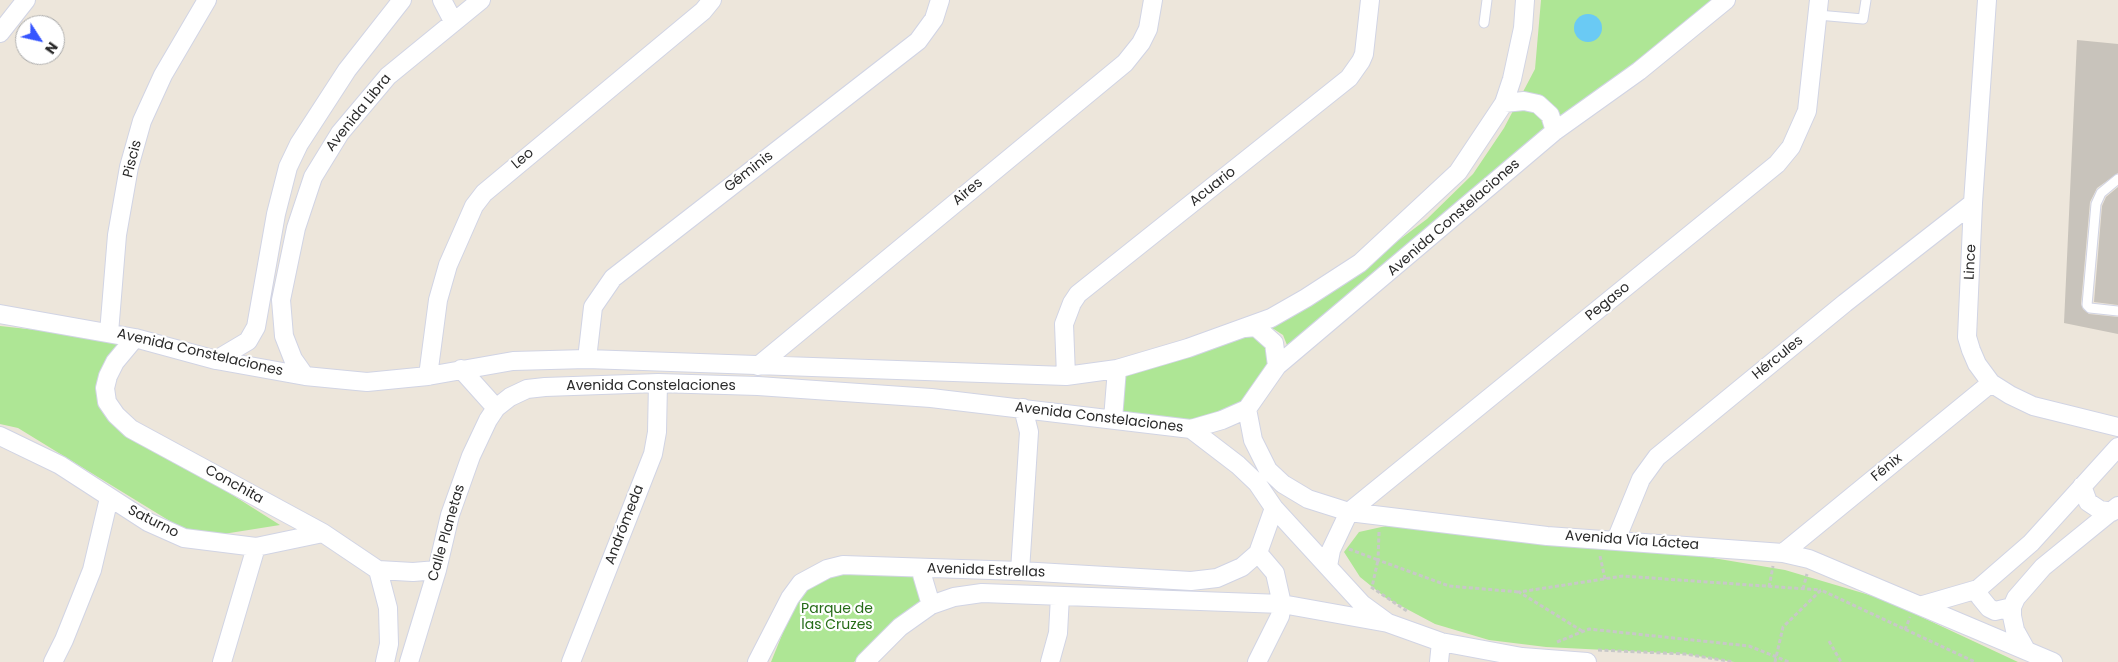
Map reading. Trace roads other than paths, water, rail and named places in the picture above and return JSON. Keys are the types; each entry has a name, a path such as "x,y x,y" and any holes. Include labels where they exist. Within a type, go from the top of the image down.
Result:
{"street":[{"path":"0,33 26,0"},
{"name":"Piscis","path":"109,333 117,235 129,167 142,121 163,75 207,0"},
{"path":"216,360 248,341 256,327 276,214 288,167 299,144 347,70 402,0"},
{"path":"442,0 453,21"},
{"name":"Avenida Libra","path":"305,376 293,358 284,336 281,300 296,228 313,178 325,155 364,102 393,72 481,0"},
{"name":"Leo","path":"428,376 438,300 448,265 474,206 495,182 703,10 712,0"},
{"name":"Géminis","path":"587,359 593,307 613,278 918,41 934,18 940,0"},
{"name":"Aires","path":"758,366 1125,63 1142,43 1148,30 1153,0"},
{"name":"Acuario","path":"1066,376 1064,324 1072,303 1078,294 1349,78 1364,54 1370,0"},
{"name":"Avenida Constelaciones","path":"0,314 135,338 216,360 305,376 367,382 428,376 513,361 587,359 1066,376 1117,368 1188,348 1271,318 1360,263 1458,172 1504,103 1514,71 1525,0"},
{"name":"Avenida Constelaciones","path":"496,408 527,389 658,383 758,386 931,398 1191,429 1246,409 1277,366 1555,131 1639,71 1726,0"},
{"name":"Lince","path":"1987,0 1973,203 1967,337 1977,364 1991,383 2033,406 2118,427"},
{"name":"Pegaso","path":"1328,566 1331,550 1349,512 1777,164 1796,139 1807,111 1819,7"},
{"path":"1504,103 1524,101 1538,104 1550,115 1555,131"},
{"name":"Hércules","path":"1616,540 1641,479 1657,457 1845,303 1973,203"},
{"path":"1244,328 1256,327 1274,343 1277,366"},
{"name":"Conchita","path":"135,338 115,362 108,376 105,388 107,402 116,415 131,429 323,533 378,570"},
{"path":"1113,419 1117,368"},
{"path":"461,369 496,408"},
{"name":"Andrómeda","path":"571,662 653,454 658,432 658,383"},
{"name":"Fénix","path":"1781,561 1991,383"},
{"name":"Calle Planetas","path":"409,662 437,570 450,515 482,430 496,408"},
{"path":"1020,571 1029,432 1023,408"},
{"name":"Avenida Vía Láctea","path":"1246,409 1253,440 1268,470 1283,484 1308,499 1349,512 1548,536 1616,540 1781,561 1809,559 2025,648 2053,662"},
{"path":"1191,429 1238,465 1257,483 1274,508 1328,566"},
{"name":"Saturno","path":"0,436 60,465 148,522 184,538 256,547 323,533"},
{"path":"1923,605 1978,589 2031,543 2118,447"},
{"path":"2082,486 2088,502 2100,510 2115,509"},
{"path":"53,662 64,640 92,570 110,498"},
{"path":"1257,662 1280,616 1282,604 1275,573 1258,553 1274,508"},
{"path":"2025,648 2015,630 2012,607 2020,592 2033,576 2115,509"},
{"path":"222,662 256,547"},
{"name":"Avenida Estrellas","path":"757,662 790,598 801,583 813,574 843,565 1020,571 1191,581 1229,574 1242,567 1258,553"},
{"name":"Avenida Estrellas","path":"1328,566 1362,604 1388,623"},
{"path":"920,568 931,605"},
{"path":"384,662 389,644 388,608 378,570 413,572 437,570"},
{"path":"1978,589 1980,597 1989,608 1995,611 2012,607"},
{"name":"Avenida Estrellas","path":"865,662 900,627 931,605 954,597 982,593 1282,604 1388,623 1441,642 1522,657 1591,656"},
{"path":"1050,662 1058,633 1060,596"},
{"path":"1439,662 1441,642"}],"lane":[{"path":"1484,23 1487,0"},
{"path":"1819,7 1862,18 1866,0"},
{"path":"2118,179 2102,193 2096,204 2087,304 2090,308 2118,311"}],"water":[{"path":"1588,14 1598,18 1602,28 1598,38 1588,42 1578,38 1574,28 1578,18"}],"park label":[{"name":"Parque de las Cruzes","path":"837,618"}]}
